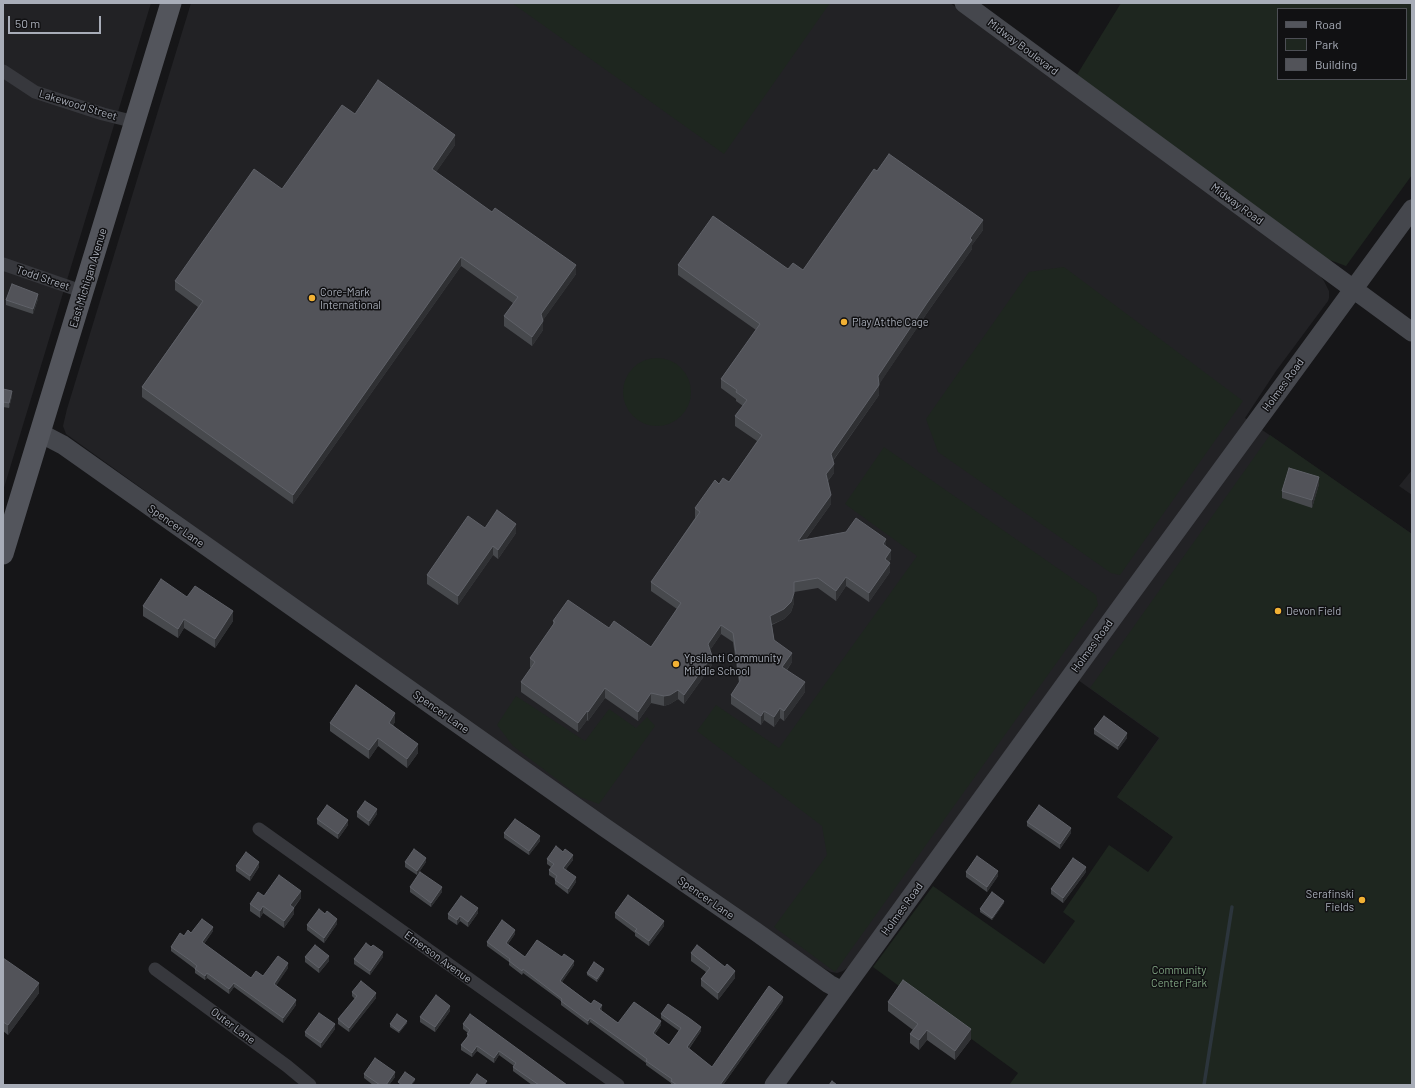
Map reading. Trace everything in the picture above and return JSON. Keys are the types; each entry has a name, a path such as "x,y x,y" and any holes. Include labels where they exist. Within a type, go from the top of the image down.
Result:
{"main road":[{"name":"East Michigan Avenue","path":"3,554 171,3"}],"street":[{"name":"Midway Boulevard","path":"964,3 1063,77"},
{"name":"Lakewood Street","path":"3,71 35,92 103,114 135,122"},
{"name":"Midway Road","path":"1063,77 1412,332"},
{"name":"Holmes Road","path":"774,1085 1121,606 1412,209"},
{"name":"Todd Street","path":"3,264 84,292"},
{"name":"Spencer Lane","path":"40,434 63,446 600,825 755,931 829,984 842,991"},
{"name":"Emerson Avenue","path":"259,829 618,1085"},
{"name":"Outer Lane","path":"155,969 287,1066 310,1085"}],"shaded area":[{"path":"3,3 151,3 3,491"},
{"path":"191,3 950,3 1317,272 1329,291 1328,301 1276,371 1245,418 1412,534 1272,907 1117,797 1159,738 1064,670 849,967 837,973 831,972 821,967 734,905 644,844 554,785 66,434 63,426 67,409"},
{"path":"1412,470 1412,495 1399,486"}],"green space":[{"path":"512,3 830,3 724,154"},
{"path":"1121,3 1412,3 1412,175 1346,266 1319,256 1075,78"},
{"path":"1064,267 1243,401 1120,575 1111,573 938,452 926,419 1029,272"},
{"path":"657,358 670,361 681,368 688,379 691,392 688,405 681,416 670,423 657,426 644,423 633,416 626,405 623,392 626,379 633,368 644,361"},
{"name":"Community Center Park","path":"1270,435 1412,534 1412,1085 1009,1085 1018,1073 873,967 933,886 1044,964 1075,921 1063,912 1109,845 1148,872 1173,837 1117,797 1160,738 1090,688"},
{"path":"884,447 1096,595 1098,605 835,972 774,927 827,855 822,826 697,731 716,705 779,748 917,556 845,504"},
{"path":"516,696 585,741 609,709 636,728 647,717 655,726 599,804 580,797 513,746 497,725"}],"building":[{"name":"Core-Mark International","path":"378,80 455,135 432,169 492,212 495,208 576,265 541,314 543,321 532,337 504,316 518,297 461,257 293,495 142,387 203,301 175,281 254,169 282,189 342,105 355,114"},
{"path":"889,154 983,220 970,238 972,240 878,376 879,385 831,454 834,464 826,474 831,495 798,541 846,532 856,518 886,539 883,544 891,550 885,559 890,563 869,593 846,577 836,591 818,578 794,582 794,593 791,602 784,609 770,616 774,640 792,653 782,667 805,682 784,711 780,708 774,717 764,711 761,716 731,695 740,681 733,633 721,625 708,644 712,656 684,695 678,690 670,695 664,696 651,693 638,712 605,688 578,723 521,682 535,662 530,658 555,622 553,621 568,600 609,628 614,621 651,647 681,603 651,582 700,512 695,508 715,480 719,484 723,478 729,482 762,435 735,416 747,400 736,392 737,390 721,379 760,324 678,265 713,216 788,269 793,263 803,270 874,169 877,171"},
{"path":"12,284 38,294 33,309 6,300"},
{"path":"3,389 12,391 9,403 3,402"},
{"path":"1289,468 1319,477 1312,500 1282,491"},
{"path":"497,510 516,524 498,550 493,546 458,596 427,575 468,516 485,528"},
{"path":"161,579 187,597 195,586 233,611 215,639 184,619 178,629 143,606"},
{"path":"356,685 395,713 389,723 418,744 407,759 378,738 369,750 330,723"},
{"path":"1104,716 1127,733 1118,746 1094,729"},
{"path":"365,801 377,809 369,821 357,812"},
{"path":"327,805 348,820 338,834 317,819"},
{"path":"1039,805 1071,828 1060,844 1027,822"},
{"path":"515,819 540,836 529,851 504,833"},
{"path":"556,846 563,852 565,849 573,855 563,868 576,877 568,889 555,880 557,876 549,870 554,864 547,859"},
{"path":"414,849 426,858 417,871 405,862"},
{"path":"246,852 259,862 250,876 236,866"},
{"path":"977,856 998,871 987,887 966,872"},
{"path":"1073,858 1086,867 1063,898 1051,889"},
{"path":"420,872 442,887 431,903 410,887"},
{"path":"279,875 301,891 290,905 294,908 284,921 263,906 260,911 250,904 258,892 264,896"},
{"path":"992,892 1004,901 992,918 980,909"},
{"path":"628,895 664,921 649,941 635,931 637,929 615,913"},
{"path":"461,896 478,908 468,922 460,916 457,920 448,914"},
{"path":"319,909 325,914 327,911 337,919 324,938 307,925"},
{"path":"202,919 213,927 202,942 251,978 256,971 263,976 278,956 288,963 274,984 296,1000 283,1018 234,983 229,989 207,973 205,976 195,969 197,966 171,947 180,933 184,936 188,930 191,933"},
{"path":"502,920 515,930 506,943 525,957 537,940 562,957 564,954 574,961 560,981 591,1004 594,1000 602,1005 599,1009 618,1023 634,1002 661,1021 653,1033 669,1045 681,1028 661,1014 668,1004 689,1018 701,1027 687,1047 712,1067 769,986 783,997 720,1085 677,1085 671,1081 672,1079 646,1061 647,1059 590,1018 588,1021 561,1001 562,999 523,969 522,971 509,961 510,959 487,942"},
{"path":"366,943 371,947 373,945 383,952 370,971 354,959"},
{"path":"315,945 329,956 319,968 305,957"},
{"path":"697,945 725,967 727,964 735,971 718,993 701,979 710,968 691,953"},
{"path":"3,958 39,983 8,1025 3,1022"},
{"path":"594,962 604,969 597,979 587,973"},
{"path":"903,980 971,1029 955,1051 927,1030 919,1040 910,1034 918,1024 888,1002"},
{"path":"361,981 376,993 349,1028 338,1019 357,996 352,992"},
{"path":"436,995 450,1006 435,1027 420,1017"},
{"path":"319,1013 335,1024 321,1043 305,1032"},
{"path":"397,1014 407,1021 399,1031 390,1024"},
{"path":"470,1014 567,1085 539,1085 513,1067 516,1063 499,1051 494,1058 477,1046 472,1053 461,1045 469,1035 467,1034 470,1030 463,1024"},
{"path":"375,1058 395,1072 386,1085 380,1085 364,1074"},
{"path":"405,1072 415,1079 410,1085 402,1085 398,1082"},
{"path":"477,1074 487,1081 484,1085 470,1084"},
{"path":"832,1081 837,1085 829,1085"}],"waterway":[{"path":"1204,1085 1232,907"}],"place":[{"name":"Core-Mark International","path":"312,298"},
{"name":"Play At the Cage","path":"844,322"},
{"name":"Devon Field","path":"1278,611"},
{"name":"Ypsilanti Community Middle School","path":"676,664"},
{"name":"Serafinski Fields","path":"1362,900"}]}
